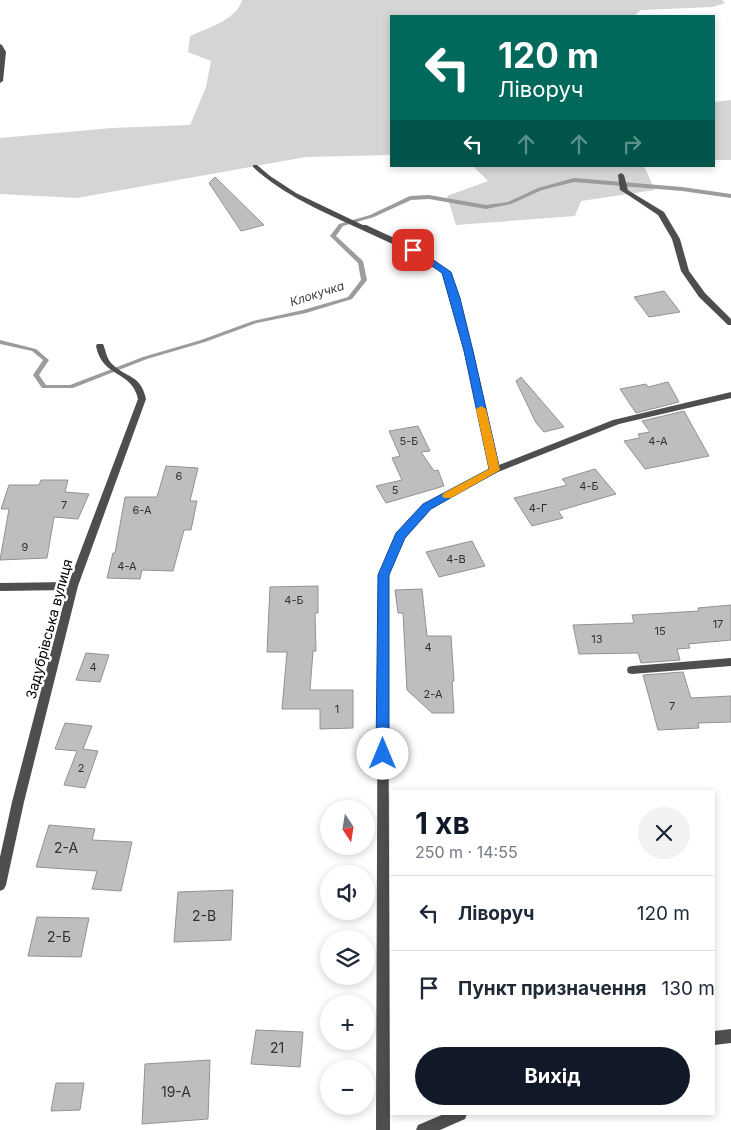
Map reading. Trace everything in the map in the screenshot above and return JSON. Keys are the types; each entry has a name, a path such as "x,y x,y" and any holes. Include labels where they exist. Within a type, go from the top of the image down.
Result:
{"street":[{"path":"0,46 3,52 0,81"},
{"path":"255,166 286,191 320,209 413,250 446,272 469,351 495,470"},
{"path":"622,182 661,214 676,239 685,271 702,295 731,323"},
{"name":"Задубрівська вулиця","path":"0,885 18,802 72,586 142,399 138,387 109,366 101,356 100,346"},
{"path":"383,1130 384,575 400,536 427,507 495,470 616,422 731,395"},
{"path":"0,587 72,586"},
{"path":"632,670 731,662"},
{"path":"715,1038 731,1036"},
{"path":"423,1130 458,1115"}],"shaded area":[{"path":"242,0 722,0 725,3 713,7 641,10 635,15 390,15 390,155 306,157 77,198 0,194 0,138 112,128 190,125 206,87 211,61 188,52 190,36 228,18 239,7"},
{"path":"731,100 731,160 715,160 715,102"},
{"path":"474,167 644,167 655,190 581,201 575,216 456,225 447,196 488,181"}],"building":[{"path":"215,177 264,225 241,231 209,183"},
{"path":"664,291 680,312 649,317 634,297"},
{"path":"521,377 564,427 544,432 536,423 516,381"},
{"path":"668,382 679,402 636,413 620,389 646,384 648,387"},
{"path":"684,411 709,456 645,469 624,441 640,438 638,434 650,432 642,421"},
{"path":"418,426 430,451 421,452 434,471 438,470 444,486 386,503 376,486 402,480 392,458 400,456 389,431"},
{"path":"166,466 198,468 190,501 197,501 191,530 184,530 173,571 142,570 140,579 107,578 113,553 115,553 125,497 157,497"},
{"path":"595,469 616,494 558,511 563,518 532,526 514,498 567,485 562,479"},
{"path":"41,480 68,480 65,492 89,494 78,519 54,517 47,558 0,560 9,509 1,509 9,485 39,485"},
{"path":"472,541 485,566 439,577 426,552"},
{"path":"318,586 318,613 315,613 316,651 313,651 310,690 353,690 353,728 320,729 320,709 282,709 287,652 267,652 270,587"},
{"path":"422,589 427,636 451,636 454,713 432,713 407,690 403,613 398,613 395,590"},
{"path":"731,605 731,640 688,644 690,648 677,649 680,660 641,663 638,653 579,654 573,625 634,623 632,615 699,611 698,608"},
{"path":"86,653 109,655 100,682 76,680"},
{"path":"683,672 691,698 731,696 731,722 698,723 699,728 658,730 643,675"},
{"path":"65,723 92,726 83,749 98,751 85,788 64,785 77,751 55,749"},
{"path":"49,825 95,829 92,840 132,842 121,891 92,889 97,871 36,867"},
{"path":"233,890 231,940 174,942 178,892"},
{"path":"37,917 89,918 81,957 28,956"},
{"path":"256,1030 303,1032 300,1067 251,1064"},
{"path":"210,1060 208,1119 142,1124 145,1064"},
{"path":"56,1083 84,1083 80,1110 51,1111"}],"waterway":[{"name":"Клокучка","path":"0,342 34,350 46,360 36,375 44,387 71,387 145,358 203,341 255,322 304,312 350,298 364,280 361,262 333,236 341,225 372,216 410,198 429,197 486,207 509,203 540,189 574,180 682,189 731,196"}],"slow traffic":[{"path":"447,496 495,470 481,409"}],"route":[{"path":"383,754 384,575 400,536 427,507 495,470 469,351 446,272 413,250"}]}
